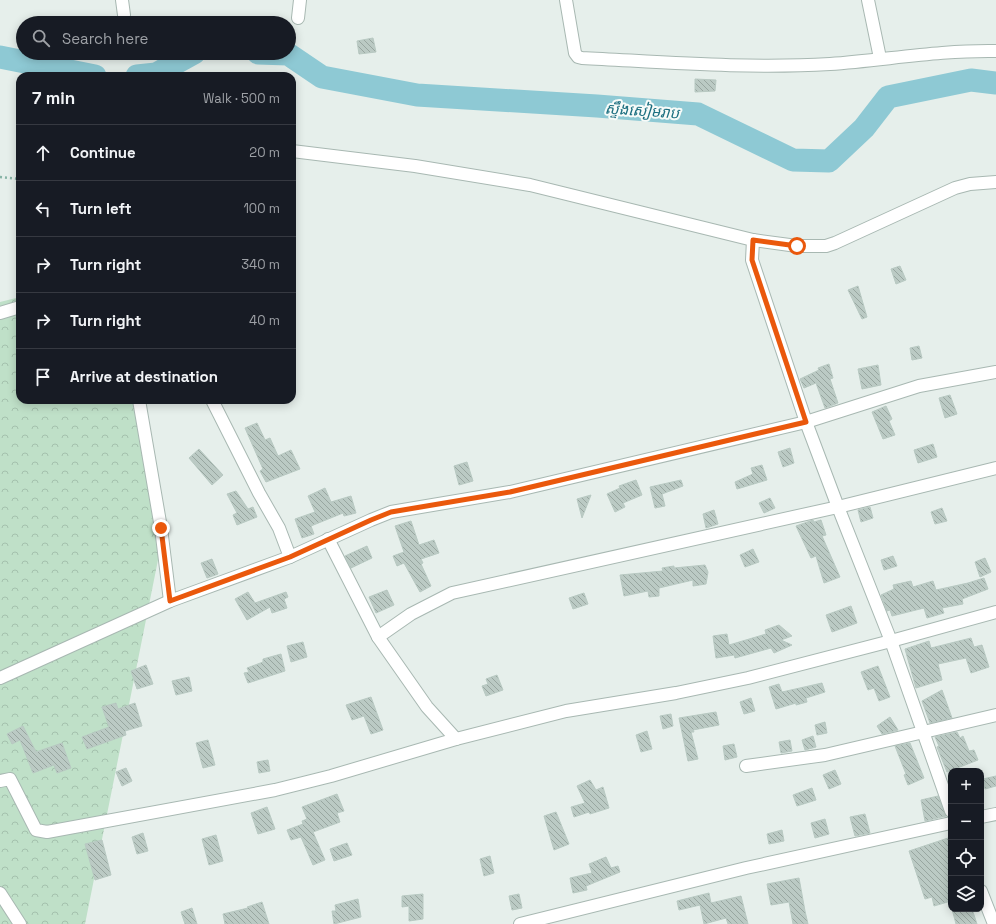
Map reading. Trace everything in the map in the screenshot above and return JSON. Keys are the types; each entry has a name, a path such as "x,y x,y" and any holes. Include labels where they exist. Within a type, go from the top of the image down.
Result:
{"street":[{"path":"122,0 124,15"},
{"path":"298,18 300,0"},
{"path":"566,0 575,53 578,57 728,65 830,64 960,51 996,51"},
{"path":"868,0 880,58"},
{"path":"296,151 415,166 530,185 753,240 797,246 826,246 852,237 932,197 955,188 996,182"},
{"path":"753,240 752,260 806,422 891,642 948,804"},
{"path":"0,313 16,308"},
{"path":"0,678 170,601 290,557 391,512 510,492 806,422 919,386 996,372"},
{"path":"140,404 161,528 170,601"},
{"path":"214,404 259,493 279,528 290,557"},
{"path":"378,637 411,614 452,592 838,507 996,468"},
{"path":"328,539 378,637 427,707 456,739"},
{"path":"0,781 10,778 36,830 47,832 275,790 331,776 456,739 566,711 676,693 748,678 891,642 996,612"},
{"path":"746,766 825,755 996,715"},
{"path":"984,816 996,814"},
{"path":"520,924 746,868 948,824"},
{"path":"0,893 20,924"},
{"path":"984,899 994,924"}],"path":[{"path":"0,177 16,179"}],"green space":[{"path":"16,298 16,404 135,404 162,540 85,924 0,924 0,302"}],"building":[{"path":"373,38 376,52 359,54 357,41"},
{"path":"695,79 716,80 715,91 695,92"},
{"path":"900,266 906,280 896,284 891,269"},
{"path":"858,286 867,317 862,319 848,290"},
{"path":"919,346 922,358 912,360 910,348"},
{"path":"829,364 833,378 830,379 838,403 825,408 816,383 804,388 800,379 819,370 818,368"},
{"path":"878,365 881,385 862,389 858,369"},
{"path":"950,395 957,414 945,418 939,398"},
{"path":"886,406 892,419 889,421 895,435 883,439 872,412"},
{"path":"257,423 265,440 270,438 278,456 291,450 300,469 266,482 260,471 263,469 245,428"},
{"path":"933,444 937,457 918,463 914,450"},
{"path":"790,448 794,463 783,467 778,452"},
{"path":"199,449 223,475 212,485 189,458"},
{"path":"467,462 473,481 459,485 454,466"},
{"path":"762,465 767,480 737,489 735,482 753,474 751,468"},
{"path":"636,480 642,495 623,503 625,507 615,512 607,494 620,488 619,486"},
{"path":"681,480 683,486 662,494 665,506 655,508 650,487"},
{"path":"325,488 331,502 351,496 356,513 344,516 343,513 311,526 314,534 302,538 295,519 315,512 308,496"},
{"path":"236,491 248,509 253,507 257,517 237,525 233,515 237,513 227,494"},
{"path":"591,495 582,518 577,499"},
{"path":"770,498 775,508 764,513 759,503"},
{"path":"870,507 873,518 861,522 858,510"},
{"path":"942,508 947,521 935,524 931,512"},
{"path":"714,510 718,524 706,528 703,514"},
{"path":"813,520 814,522 821,520 826,535 822,536 840,577 824,583 816,556 811,558 796,526"},
{"path":"411,521 419,545 434,540 439,553 421,559 423,563 421,564 431,586 420,592 404,563 397,566 393,556 404,552 395,526"},
{"path":"367,546 372,558 351,568 345,556"},
{"path":"753,549 759,562 745,567 740,555"},
{"path":"893,556 897,566 884,570 881,560"},
{"path":"985,558 991,572 980,577 975,562"},
{"path":"212,559 218,574 207,578 201,563"},
{"path":"705,565 708,572 706,584 693,586 693,580 659,588 659,596 649,597 648,591 624,596 620,575 663,571 662,568 674,566 674,568"},
{"path":"984,578 988,589 962,599 963,604 942,608 944,613 927,618 924,608 892,616 890,610 887,611 881,595 894,589 893,585 911,581 913,587 933,581 936,590"},
{"path":"387,590 394,605 376,613 369,597"},
{"path":"248,592 255,603 286,592 288,597 284,599 287,608 272,613 270,607 247,620 235,599"},
{"path":"584,593 588,604 573,609 569,598"},
{"path":"851,606 857,623 832,632 826,615"},
{"path":"779,625 792,636 781,640 792,645 774,653 771,648 735,658 734,655 716,658 713,636 727,634 729,645 766,634 765,630"},
{"path":"971,638 974,647 982,645 989,667 971,673 966,658 938,664 942,680 916,688 905,649 929,641 931,648"},
{"path":"303,642 307,657 291,662 287,646"},
{"path":"281,654 285,671 248,683 244,673 249,672 247,668 263,662 263,659"},
{"path":"146,665 153,684 137,689 131,671"},
{"path":"878,666 890,697 879,701 874,688 868,690 861,672"},
{"path":"497,675 503,690 486,696 482,686 488,684 486,679"},
{"path":"189,677 192,691 176,695 172,681"},
{"path":"822,683 825,692 806,698 807,702 796,705 796,703 776,709 769,687 779,684 782,692"},
{"path":"942,690 952,718 930,723 922,701"},
{"path":"371,697 383,730 371,734 364,716 352,720 346,705"},
{"path":"751,698 755,711 744,714 740,702"},
{"path":"116,703 118,709 135,703 142,726 125,731 126,735 87,749 82,737 109,727 102,707"},
{"path":"716,712 719,725 693,730 694,732 691,732 698,759 688,761 679,718"},
{"path":"671,714 673,726 663,729 660,716"},
{"path":"890,717 898,730 882,734 877,726"},
{"path":"825,722 827,733 817,735 815,725"},
{"path":"23,726 36,752 62,743 71,768 57,773 54,765 33,773 20,740 12,744 7,734"},
{"path":"647,731 652,749 641,752 636,735"},
{"path":"957,732 960,738 963,736 969,751 974,750 978,760 957,768 948,768 947,772 937,747 939,746 935,737"},
{"path":"813,736 816,747 805,750 802,740"},
{"path":"208,740 215,765 203,768 196,743"},
{"path":"790,740 792,751 781,753 779,742"},
{"path":"910,743 924,778 908,785 904,775 906,774 895,746"},
{"path":"734,744 737,757 725,760 723,746"},
{"path":"268,760 270,771 259,773 257,762"},
{"path":"126,768 132,781 122,786 116,772"},
{"path":"835,770 841,784 829,789 823,775"},
{"path":"996,776 996,786 985,789 984,779"},
{"path":"590,780 596,790 603,787 609,808 574,817 571,807 585,803 577,786"},
{"path":"812,788 816,800 797,806 793,795"},
{"path":"337,794 344,811 337,813 340,822 313,832 325,860 313,865 301,837 291,840 287,830 303,824 302,821 307,819 302,807"},
{"path":"938,796 946,816 925,821 921,800"},
{"path":"267,807 275,829 258,834 251,813"},
{"path":"556,812 569,844 554,850 544,816"},
{"path":"865,814 870,833 855,836 850,817"},
{"path":"825,819 829,834 815,838 811,823"},
{"path":"782,830 784,841 769,844 767,834"},
{"path":"143,833 148,851 137,854 132,837"},
{"path":"216,835 223,861 209,865 202,839"},
{"path":"948,838 948,902 934,906 932,897 925,899 909,851"},
{"path":"102,840 111,875 95,880 85,844"},
{"path":"347,843 352,855 334,861 330,849"},
{"path":"490,856 494,873 484,876 480,859"},
{"path":"606,857 611,868 618,866 620,872 586,886 587,890 573,893 570,878 592,873 589,864"},
{"path":"799,878 808,924 793,924 789,902 771,905 767,884"},
{"path":"709,893 711,903 741,896 748,924 728,924 726,918 704,924 700,905 679,910 677,901"},
{"path":"423,894 423,919 409,921 409,906 402,907 402,896"},
{"path":"519,894 522,908 512,910 509,896"},
{"path":"358,899 361,917 334,924 332,911 336,911 335,905"},
{"path":"262,902 269,924 225,924 223,914 248,908 247,907"},
{"path":"192,908 197,924 185,924 181,912"},
{"path":"953,912 973,912 977,924 956,924"}],"waterway":[{"name":"ស្ទឹងសៀមរាប","path":"0,57 75,72"},
{"name":"ស្ទឹងសៀមរាប","path":"296,59 322,77 417,95 698,114 793,160 829,161 864,128 888,97 971,80 996,83"},
{"name":"ស្ទឹងសៀមរាប","path":"160,72 181,60"}],"route":[{"path":"161,528 170,601 290,557 391,512 510,492 806,422 752,260 753,240 797,246"}]}
